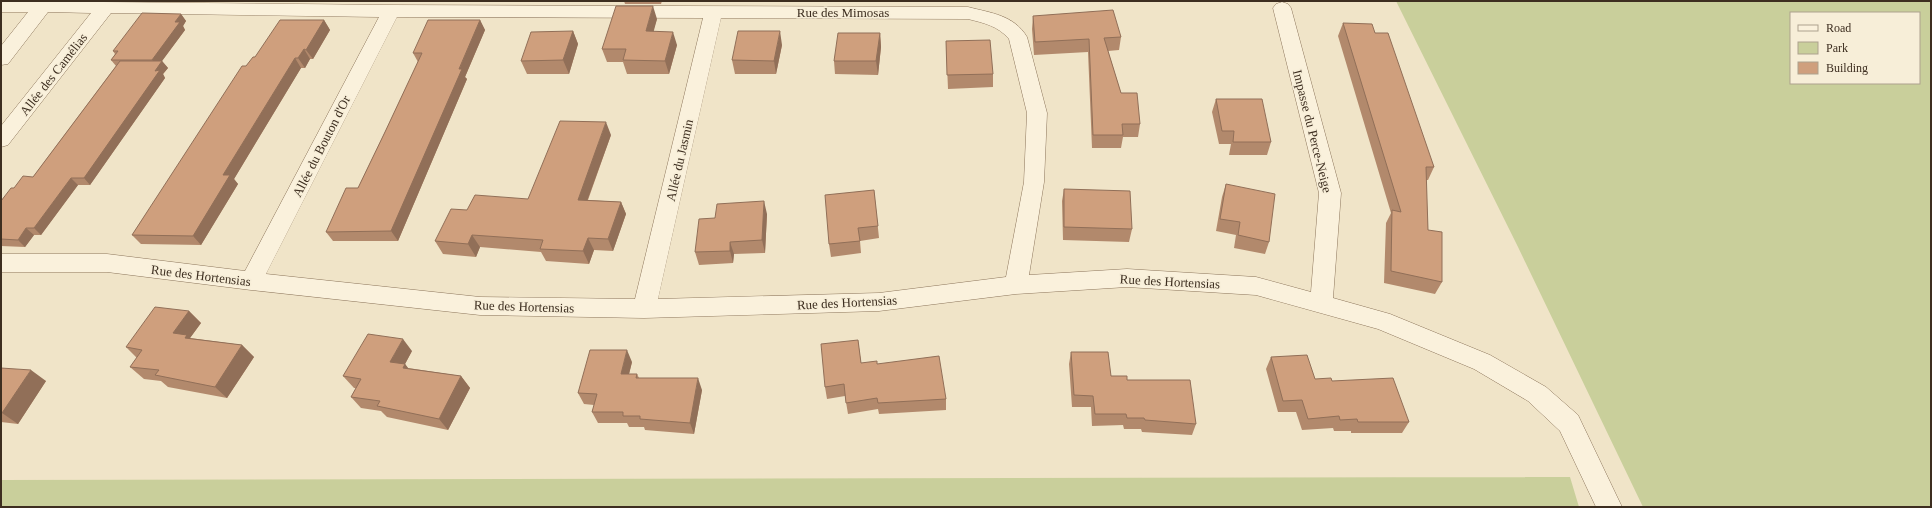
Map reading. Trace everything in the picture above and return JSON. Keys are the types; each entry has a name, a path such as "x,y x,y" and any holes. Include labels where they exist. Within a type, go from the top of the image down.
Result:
{"street":[{"name":"Rue des Mimosas","path":"1,6 391,11 968,13 999,21 1009,27 1018,37 1037,113 1034,182 1016,285"},
{"path":"1,59 43,6"},
{"name":"Allée des Camélias","path":"1,140 105,8"},
{"name":"Impasse du Perce-Neige","path":"1282,8 1330,193 1321,304"},
{"name":"Allée du Bouton d'Or","path":"251,282 391,11"},
{"name":"Allée du Jasmin","path":"644,309 713,12"},
{"name":"Rue des Hortensias","path":"1,263 107,263 251,282 480,306 644,309 879,302 1016,285 1127,278 1256,286 1382,322 1475,360 1537,394 1570,423 1609,507"}],"green space":[{"path":"1396,1 1931,1 1931,507 1643,507 1518,247"},
{"path":"1570,477 1579,507 1,507 1,480"}],"building":[{"path":"616,6 653,6 646,31 673,32 665,61 623,60 626,49 602,49"},
{"path":"1113,10 1121,37 1104,38 1121,93 1137,93 1140,124 1122,124 1123,135 1093,135 1089,39 1035,42 1033,16"},
{"path":"142,13 181,14 175,22 180,22 152,60 111,60 118,51 113,51"},
{"path":"280,20 324,20 306,50 304,49 298,58 295,58 223,175 230,175 193,236 132,235 242,66 246,66 253,57 255,57"},
{"path":"428,20 480,20 459,69 462,69 391,231 326,232 346,188 358,188 385,132 422,53 413,53"},
{"path":"1343,23 1372,24 1375,33 1388,33 1434,167 1426,167 1428,230 1442,232 1442,282 1391,271 1392,210 1401,212"},
{"path":"573,31 563,60 521,61 531,32"},
{"path":"738,31 780,31 774,61 732,60"},
{"path":"838,33 880,33 876,61 834,61"},
{"path":"990,40 993,74 947,75 946,41"},
{"path":"120,61 162,61 155,71 160,70 84,178 71,178 34,228 26,228 18,240 1,239 1,201 23,176 33,177"},
{"path":"1216,99 1262,99 1271,142 1233,142 1234,131 1222,131"},
{"path":"560,121 606,122 578,200 621,202 608,239 588,238 583,251 540,249 543,240 472,235 468,244 435,241 451,209 467,210 475,195 528,199"},
{"path":"1226,184 1275,194 1269,242 1238,235 1240,222 1220,219"},
{"path":"1064,189 1130,191 1132,229 1064,227"},
{"path":"874,190 878,226 858,228 860,241 829,244 825,195"},
{"path":"764,201 762,240 730,242 730,251 695,252 699,219 715,218 717,204"},
{"path":"155,307 189,311 173,333 187,335 185,338 242,345 215,387 155,375 159,370 130,367 142,350 126,347"},
{"path":"368,334 403,339 390,362 405,364 403,368 461,376 439,419 377,406 380,401 351,397 361,379 343,376"},
{"path":"858,340 861,363 877,361 877,364 939,356 946,399 878,403 877,398 846,403 844,384 825,387 821,344"},
{"path":"590,350 627,350 621,374 637,374 636,378 698,378 690,423 640,419 640,416 623,416 623,412 592,412 597,394 578,393"},
{"path":"1071,352 1108,352 1111,376 1127,376 1127,380 1190,380 1196,424 1145,420 1144,418 1127,418 1126,414 1095,414 1093,396 1074,395"},
{"path":"1307,355 1315,379 1331,378 1332,381 1393,378 1409,422 1358,422 1357,419 1340,420 1339,416 1308,419 1302,400 1283,401 1271,357"},
{"path":"1,368 31,370 2,413 1,413"}]}
